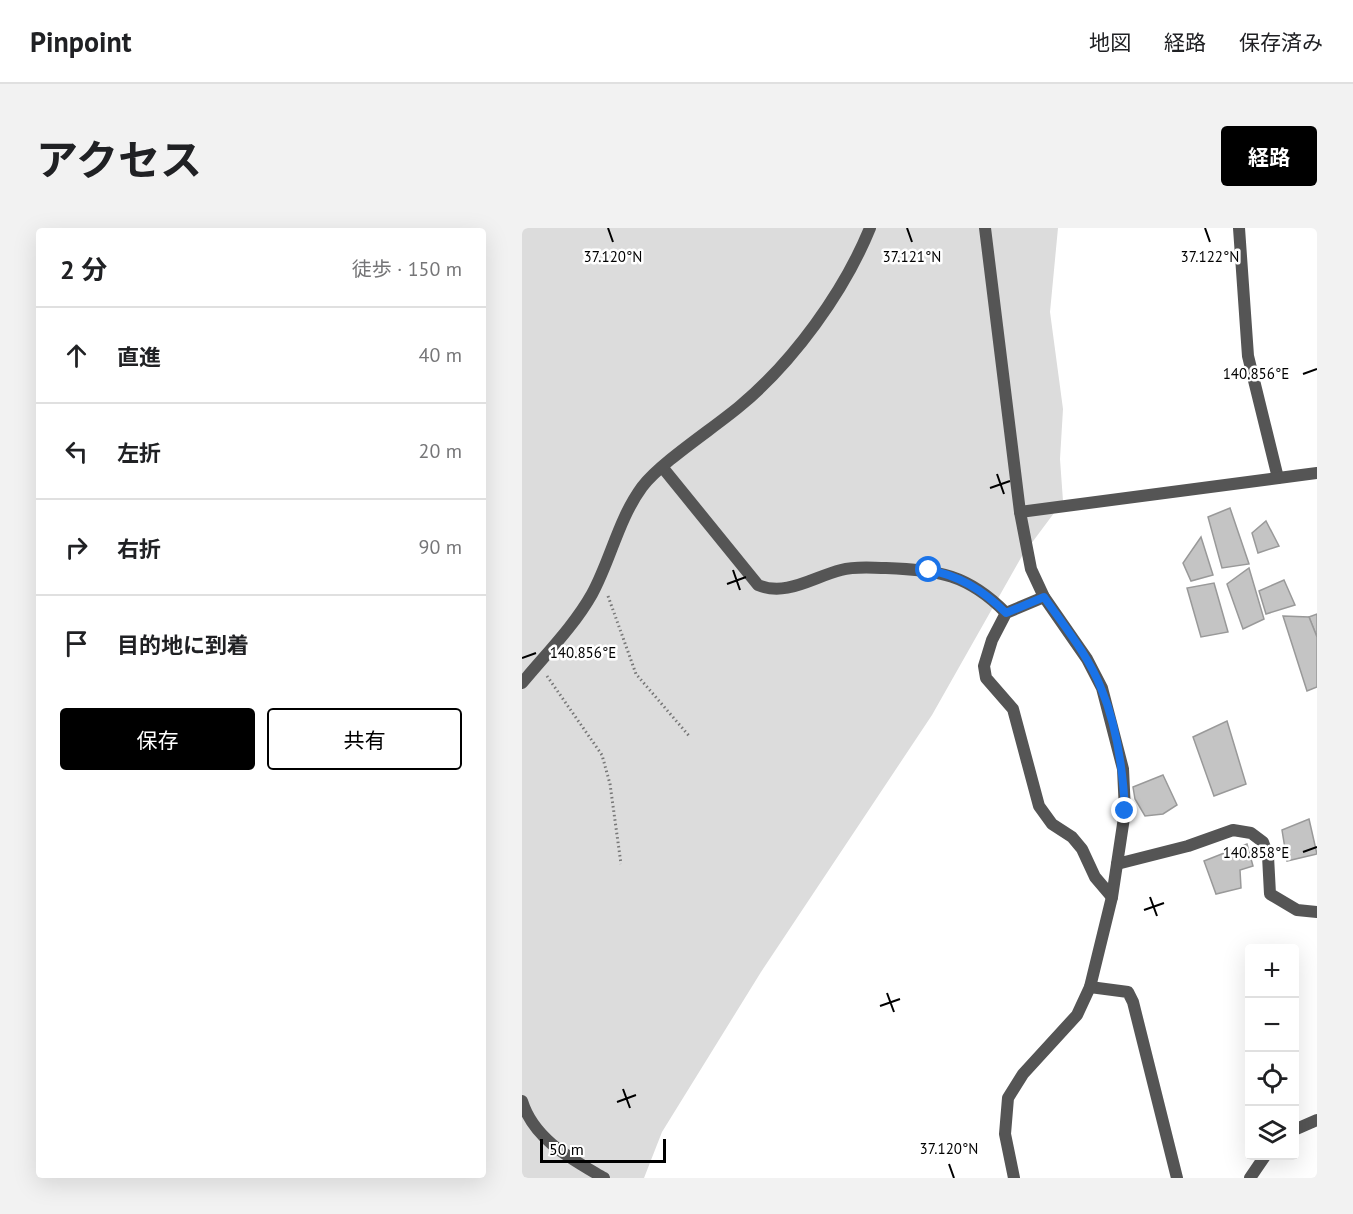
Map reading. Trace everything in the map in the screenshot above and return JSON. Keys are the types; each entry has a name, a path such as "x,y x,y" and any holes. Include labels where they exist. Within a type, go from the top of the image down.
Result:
{"street":[{"path":"522,683 583,609 598,579 622,518 643,485 765,383 825,311 856,262 870,228"},
{"path":"985,228 1020,512 1030,569 1044,597 1087,659 1102,688 1123,769 1125,811 1112,897 1090,987 1077,1015 1023,1074 1008,1098 1005,1134 1014,1178"},
{"path":"1239,228 1248,356 1278,478"},
{"path":"663,468 758,585 780,590 853,567 929,570 946,573 967,583 1006,613"},
{"path":"1020,512 1317,473"},
{"path":"1044,597 1006,613 992,640 984,666 986,678 1013,709 1039,806 1052,824 1072,837 1082,849 1095,877 1112,897"},
{"path":"1117,864 1188,846 1233,830 1251,832 1263,842 1266,849 1270,894 1297,910 1317,912"},
{"path":"1090,987 1121,990 1128,993 1133,1002 1177,1178"},
{"path":"522,1101 531,1121 562,1154 604,1178"},
{"path":"1299,1128 1317,1120"},
{"path":"1250,1178 1262,1160"}],"path":[{"path":"598,579 610,601 636,674 690,737"},
{"path":"540,660 564,704 598,746 602,755 610,784 621,864"}],"shaded area":[{"path":"522,228 1058,228 1050,312 1063,409 1060,459 1063,501 1022,556 932,715 761,972 662,1132 644,1178 522,1178"}],"building":[{"path":"1230,508 1249,564 1222,568 1208,517"},
{"path":"1266,521 1279,546 1258,553 1252,533"},
{"path":"1201,537 1213,575 1191,581 1183,563"},
{"path":"1249,568 1264,619 1243,629 1227,584"},
{"path":"1284,580 1295,605 1266,614 1259,591"},
{"path":"1214,583 1228,632 1201,637 1187,588"},
{"path":"1317,614 1317,637 1309,617"},
{"path":"1283,616 1309,617 1317,637 1317,687 1307,691"},
{"path":"1227,721 1246,784 1214,796 1193,737"},
{"path":"1163,775 1177,805 1163,814 1145,816 1135,799 1133,787"},
{"path":"1309,819 1317,854 1287,861 1282,830"},
{"path":"1247,844 1253,866 1240,870 1241,888 1216,894 1204,861"}],"route":[{"path":"929,570 946,573 967,583 1000,606 1006,613 1044,597 1087,659 1102,688 1123,769 1125,811"}]}
